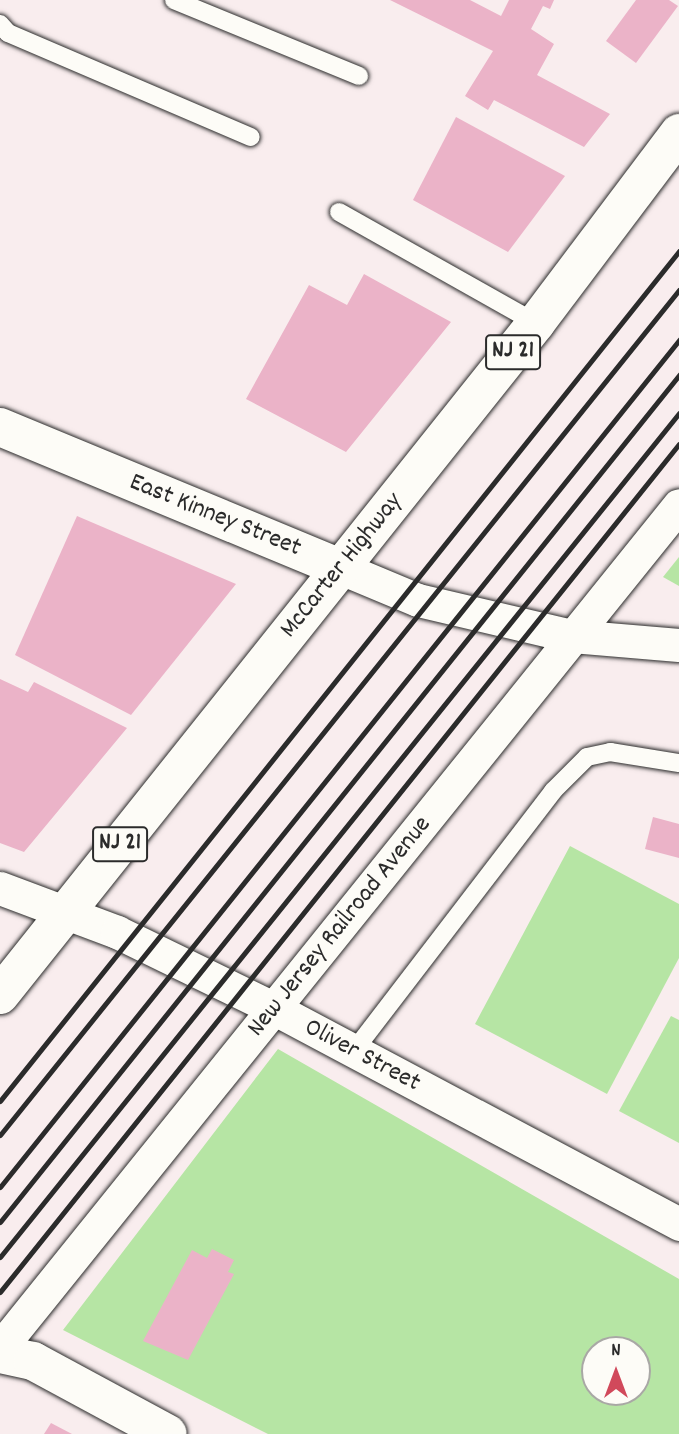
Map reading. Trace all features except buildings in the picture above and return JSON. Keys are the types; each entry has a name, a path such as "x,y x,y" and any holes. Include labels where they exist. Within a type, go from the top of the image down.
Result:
{"main road":[{"name":"McCarter Highway","path":"0,995 536,323 679,133"},
{"name":"East Kinney Street","path":"0,427 341,568"},
{"path":"0,1354 33,1361 167,1434"}],"street":[{"name":"New Jersey Railroad Avenue","path":"0,1348 679,505"},
{"name":"East Kinney Street","path":"341,568 418,600 572,636 679,645"},
{"name":"Oliver Street","path":"0,888 65,912 275,1009 679,1223"}],"lane":[{"path":"185,2 359,76"},
{"path":"0,24 251,137"},
{"path":"339,212 536,323"},
{"path":"353,1052 553,791 587,757 610,752 679,763"}],"green space":[{"path":"679,557 679,586 663,577"},
{"path":"570,846 679,904 679,958 607,1094 475,1024"},
{"path":"671,1016 679,1020 679,1143 619,1111"},
{"path":"278,1049 679,1279 679,1434 268,1434 63,1330"}],"railway":[{"path":"0,1101 679,251"},
{"path":"0,1135 679,290"},
{"path":"0,1187 679,340"},
{"path":"0,1222 679,375"},
{"path":"0,1257 679,413"},
{"path":"0,1292 679,444"}]}
